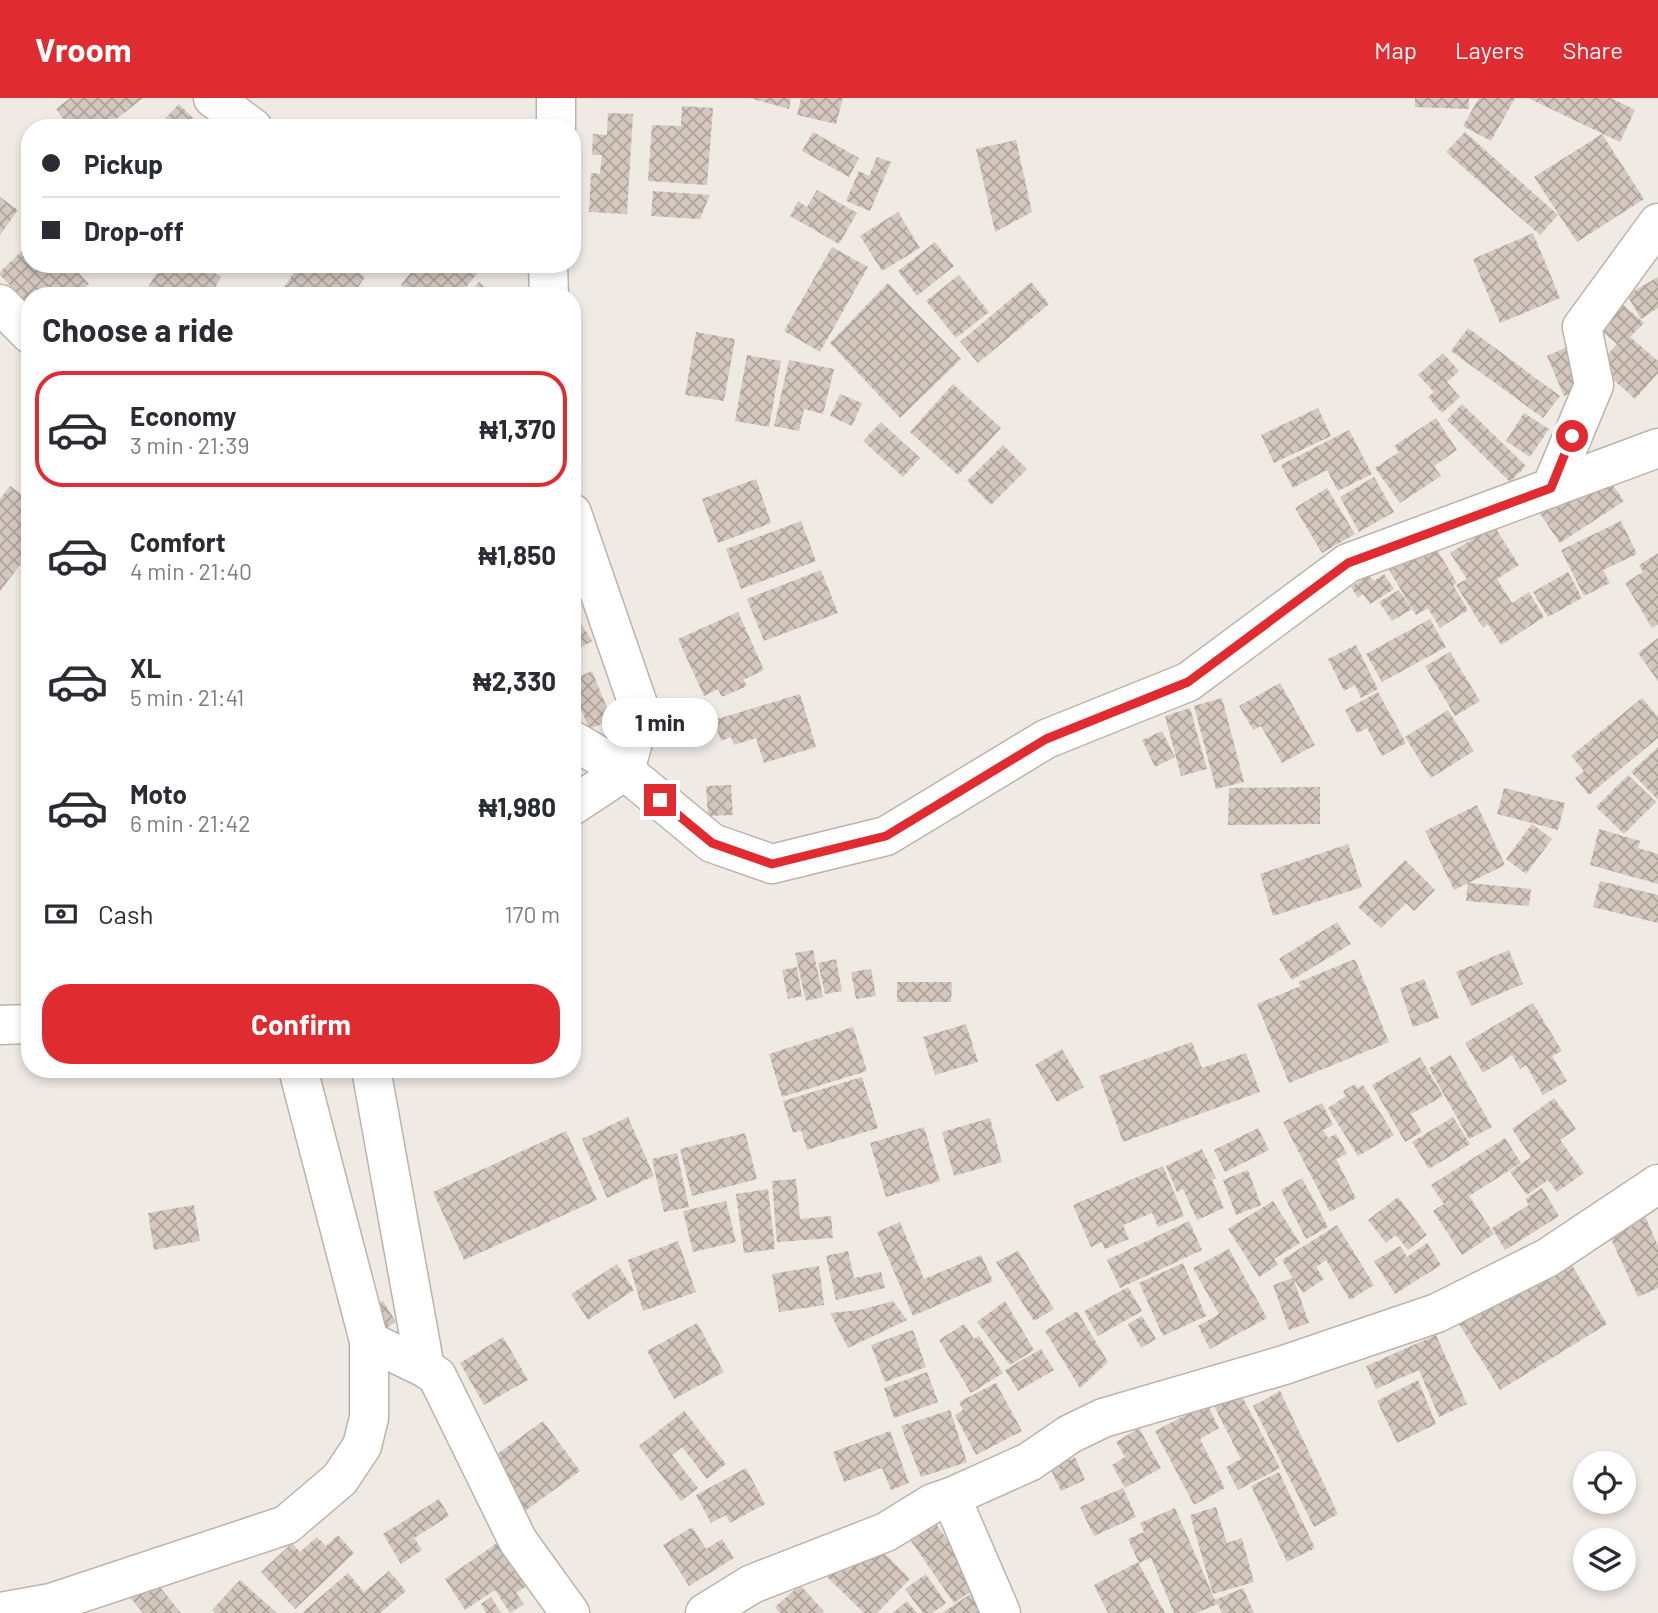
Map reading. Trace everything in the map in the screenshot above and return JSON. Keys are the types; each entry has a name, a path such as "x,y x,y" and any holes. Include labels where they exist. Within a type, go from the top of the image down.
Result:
{"street":[{"path":"213,98 241,119"},
{"path":"556,98 556,119"},
{"path":"1551,488 1594,385 1582,327 1658,223"},
{"path":"581,745 625,771 712,843 772,864 886,836 1046,739 1188,682 1348,563 1658,448"},
{"path":"581,539 641,713 625,771 581,800"},
{"path":"0,1026 21,1025"},
{"path":"0,1612 51,1603 286,1525 340,1479 362,1446 369,1418 369,1341 300,1078"},
{"path":"373,1078 425,1368"},
{"path":"705,1613 752,1584 886,1532 933,1503 1029,1462 1070,1434 1102,1418 1284,1365 1437,1313 1547,1258 1658,1184"},
{"path":"369,1341 437,1376 518,1541 570,1613"},
{"path":"951,1497 1001,1613"}],"building":[{"path":"70,98 143,98 116,119 63,119 56,109"},
{"path":"750,98 791,98 789,109"},
{"path":"801,98 843,98 836,124 797,115"},
{"path":"1415,98 1469,98 1469,109 1415,107"},
{"path":"1479,98 1515,98 1491,141 1463,126"},
{"path":"1528,98 1611,98 1635,110 1620,142"},
{"path":"179,104 194,119 165,119"},
{"path":"682,106 713,108 707,185 648,181 652,125 681,126"},
{"path":"608,113 633,114 627,214 589,212 591,173 600,174 602,155 592,155 593,134 607,135"},
{"path":"813,132 859,158 849,177 802,151"},
{"path":"1465,132 1558,215 1540,235 1446,152"},
{"path":"1602,134 1644,199 1577,242 1534,177"},
{"path":"1016,140 1032,212 995,232 976,149"},
{"path":"877,157 891,162 870,211 846,201 859,171 869,176"},
{"path":"817,190 857,213 839,244 790,216 798,201 807,207"},
{"path":"653,191 710,195 700,219 651,216"},
{"path":"0,197 18,210 0,235"},
{"path":"898,212 920,248 882,271 860,236"},
{"path":"1533,233 1560,298 1500,323 1473,259"},
{"path":"935,242 954,266 917,296 898,271"},
{"path":"832,247 868,267 820,352 784,331"},
{"path":"21,252 21,273 79,273 89,284 86,287 21,287 21,297 0,272"},
{"path":"157,273 214,273 221,277 216,287 148,287"},
{"path":"294,273 359,273 365,277 358,287 284,287"},
{"path":"410,273 478,273 466,287 401,285"},
{"path":"959,275 989,312 956,338 926,301"},
{"path":"1658,277 1658,308 1641,319 1627,295"},
{"path":"1031,282 1049,304 978,363 960,342"},
{"path":"888,283 961,359 900,418 830,343"},
{"path":"1620,302 1644,323 1630,337 1658,361 1658,373 1635,399 1598,366 1617,344 1598,328"},
{"path":"1468,328 1560,396 1543,418 1451,351"},
{"path":"696,332 735,339 724,401 685,395"},
{"path":"1572,345 1589,384 1564,396 1547,356"},
{"path":"1443,353 1459,371 1447,382 1460,397 1442,413 1428,397 1434,392 1418,375"},
{"path":"747,355 781,361 769,427 735,421"},
{"path":"789,360 834,369 823,414 804,409 799,431 774,426"},
{"path":"953,384 1001,428 958,475 910,432"},
{"path":"840,394 862,403 852,426 830,416"},
{"path":"1462,404 1526,466 1510,482 1447,420"},
{"path":"1318,408 1331,436 1274,463 1261,435"},
{"path":"1524,413 1549,429 1530,457 1506,441"},
{"path":"1436,418 1457,450 1434,466 1441,476 1400,503 1375,468 1399,452 1394,446"},
{"path":"881,422 920,458 903,477 863,441"},
{"path":"1349,430 1372,474 1338,491 1327,470 1293,488 1281,465"},
{"path":"1003,445 1027,469 991,505 967,481"},
{"path":"1374,477 1394,512 1359,532 1340,497"},
{"path":"1607,477 1624,501 1560,543 1536,508"},
{"path":"756,479 771,523 718,543 702,499"},
{"path":"10,486 21,494 21,564 0,591 0,499"},
{"path":"1327,488 1355,534 1322,553 1295,508"},
{"path":"801,521 816,561 741,589 726,549"},
{"path":"1621,521 1637,554 1603,570 1610,583 1584,596 1561,550"},
{"path":"1494,526 1519,565 1497,579 1512,603 1529,592 1544,617 1501,645 1488,624 1483,628 1456,585 1467,579 1450,553"},
{"path":"1433,543 1457,583 1453,585 1468,610 1440,628 1428,608 1416,615 1389,570"},
{"path":"1658,553 1658,624 1652,628 1625,583 1643,572 1639,565"},
{"path":"821,570 838,613 764,641 747,599"},
{"path":"1568,572 1582,598 1548,617 1533,592"},
{"path":"1384,574 1394,589 1370,604 1363,594 1358,598 1351,587 1369,575 1374,581"},
{"path":"1399,590 1412,609 1392,621 1379,602"},
{"path":"738,612 764,670 743,680 747,686 722,697 718,689 704,696 678,639"},
{"path":"1430,619 1446,647 1382,682 1366,654"},
{"path":"581,623 592,641 581,648"},
{"path":"1658,638 1658,681 1638,653"},
{"path":"1356,645 1378,689 1361,698 1355,685 1344,691 1328,659"},
{"path":"1450,652 1480,701 1455,716 1425,666"},
{"path":"592,671 612,720 589,729 581,711 581,676"},
{"path":"1280,683 1315,745 1282,763 1261,726 1253,730 1239,706"},
{"path":"1378,692 1406,743 1382,756 1367,728 1357,733 1345,710"},
{"path":"800,694 816,747 764,763 756,738 734,745 731,737 721,741 714,720"},
{"path":"1222,698 1244,782 1216,789 1194,706"},
{"path":"1642,698 1658,717 1658,738 1589,795 1575,778 1584,771 1571,756"},
{"path":"1190,708 1207,769 1181,776 1165,716"},
{"path":"1448,710 1474,751 1431,778 1405,737"},
{"path":"1162,731 1175,757 1155,767 1142,740"},
{"path":"1658,747 1658,800 1631,772"},
{"path":"1628,775 1656,802 1624,834 1596,807"},
{"path":"731,785 733,815 708,816 706,786"},
{"path":"1320,787 1320,824 1228,825 1229,788"},
{"path":"1504,788 1565,803 1558,830 1497,814"},
{"path":"1477,805 1505,865 1454,890 1425,831"},
{"path":"1532,824 1552,839 1526,874 1506,859"},
{"path":"1599,829 1640,841 1638,848 1658,854 1658,884 1590,865"},
{"path":"1348,844 1362,887 1273,916 1260,874"},
{"path":"1405,860 1435,890 1414,911 1406,903 1381,928 1358,907"},
{"path":"1600,881 1658,895 1658,923 1593,907"},
{"path":"1468,883 1531,889 1529,906 1466,901"},
{"path":"1337,922 1351,944 1292,980 1279,959"},
{"path":"813,950 823,997 806,1001 795,953"},
{"path":"1509,950 1523,984 1471,1006 1456,972"},
{"path":"836,959 842,991 825,994 818,963"},
{"path":"1355,959 1389,1042 1289,1083 1257,1004 1301,986 1299,982"},
{"path":"797,967 802,996 788,999 782,970"},
{"path":"871,969 876,996 856,999 851,972"},
{"path":"1424,979 1439,1018 1413,1027 1400,988"},
{"path":"897,982 952,982 951,1002 897,1002"},
{"path":"1533,1003 1562,1051 1552,1056 1567,1081 1543,1095 1526,1065 1520,1069 1512,1055 1483,1073 1465,1043"},
{"path":"966,1024 978,1062 935,1075 923,1037"},
{"path":"853,1027 867,1071 782,1097 769,1054"},
{"path":"1192,1042 1202,1068 1246,1053 1260,1092 1123,1142 1099,1076"},
{"path":"1062,1049 1084,1087 1057,1102 1035,1065"},
{"path":"1451,1055 1492,1127 1469,1139 1429,1068"},
{"path":"1420,1057 1443,1096 1411,1114 1422,1132 1405,1142 1372,1085"},
{"path":"862,1077 878,1128 807,1150 801,1130 793,1133 783,1101"},
{"path":"1355,1084 1357,1088 1363,1085 1394,1135 1358,1156 1328,1108 1346,1096 1343,1091"},
{"path":"1554,1098 1576,1129 1560,1140 1584,1173 1557,1192 1548,1180 1527,1195 1510,1172 1531,1157 1512,1129"},
{"path":"1322,1103 1333,1125 1323,1130 1328,1138 1336,1134 1347,1154 1336,1159 1356,1198 1330,1212 1283,1122"},
{"path":"628,1117 654,1176 607,1198 582,1139"},
{"path":"1453,1117 1470,1144 1429,1169 1412,1142"},
{"path":"990,1118 1002,1162 954,1176 942,1132"},
{"path":"924,1127 940,1181 886,1197 870,1143"},
{"path":"1258,1128 1269,1150 1225,1172 1214,1150"},
{"path":"566,1131 597,1200 464,1260 433,1192"},
{"path":"745,1133 757,1179 692,1196 680,1149"},
{"path":"1505,1138 1521,1163 1469,1196 1494,1234 1462,1255 1433,1211 1444,1204 1431,1185"},
{"path":"1202,1149 1216,1178 1212,1180 1224,1208 1197,1220 1183,1189 1177,1192 1166,1166"},
{"path":"677,1153 689,1207 664,1212 652,1159"},
{"path":"1163,1166 1184,1216 1158,1227 1152,1213 1123,1225 1129,1239 1105,1249 1102,1242 1091,1247 1073,1205"},
{"path":"1248,1170 1261,1205 1236,1215 1223,1180"},
{"path":"1302,1178 1328,1227 1306,1239 1281,1190"},
{"path":"796,1179 800,1219 831,1216 833,1238 777,1242 772,1181"},
{"path":"1542,1188 1559,1216 1505,1250 1492,1228 1529,1205 1525,1199"},
{"path":"768,1189 775,1249 744,1253 736,1194"},
{"path":"1398,1197 1427,1235 1408,1250 1396,1235 1386,1243 1368,1220"},
{"path":"726,1201 736,1242 693,1252 683,1211"},
{"path":"1273,1201 1300,1243 1274,1259 1278,1265 1259,1277 1228,1229"},
{"path":"194,1205 200,1241 154,1250 148,1213"},
{"path":"1641,1207 1658,1246 1658,1288 1638,1297 1604,1224"},
{"path":"1189,1221 1202,1250 1120,1288 1107,1260"},
{"path":"900,1222 924,1279 981,1255 993,1281 913,1316 877,1232"},
{"path":"1337,1225 1374,1285 1350,1300 1326,1260 1316,1267 1324,1279 1303,1293 1282,1260"},
{"path":"678,1241 696,1292 643,1311 628,1260"},
{"path":"1427,1243 1441,1265 1395,1294 1374,1261 1400,1246 1407,1257"},
{"path":"1229,1249 1267,1318 1210,1349 1198,1326 1219,1314 1193,1268"},
{"path":"1563,1250 1607,1324 1500,1390 1454,1316"},
{"path":"848,1251 854,1278 881,1272 885,1288 836,1300 826,1256"},
{"path":"1018,1251 1054,1309 1034,1321 996,1262"},
{"path":"1183,1263 1206,1316 1163,1336 1139,1283"},
{"path":"617,1264 634,1290 588,1320 571,1294"},
{"path":"819,1266 824,1305 779,1312 772,1274"},
{"path":"1293,1278 1309,1323 1289,1330 1273,1285"},
{"path":"1128,1287 1142,1311 1098,1336 1084,1311"},
{"path":"383,1301 396,1322 381,1331 368,1310"},
{"path":"893,1301 907,1320 848,1348 830,1313 860,1310"},
{"path":"1005,1301 1034,1350 1010,1365 977,1322"},
{"path":"1077,1311 1108,1362 1080,1388 1045,1331"},
{"path":"1142,1316 1156,1339 1141,1348 1128,1324"},
{"path":"697,1323 724,1372 674,1399 647,1351"},
{"path":"964,1324 974,1339 979,1336 1003,1373 971,1393 939,1340"},
{"path":"913,1330 926,1367 885,1382 871,1345"},
{"path":"1436,1335 1467,1404 1439,1417 1419,1370 1376,1389 1366,1366"},
{"path":"503,1337 528,1380 484,1405 460,1363"},
{"path":"1041,1349 1054,1370 1018,1391 1005,1370"},
{"path":"927,1372 938,1402 894,1418 884,1388"},
{"path":"1418,1380 1436,1424 1397,1443 1377,1401"},
{"path":"996,1383 1022,1431 976,1455 955,1415 963,1410 959,1402"},
{"path":"1237,1387 1280,1468 1238,1490 1226,1467 1241,1459 1211,1400"},
{"path":"1280,1391 1338,1514 1314,1527 1253,1406"},
{"path":"1207,1404 1219,1428 1200,1439 1225,1488 1194,1505 1155,1431"},
{"path":"950,1410 967,1462 921,1477 901,1426"},
{"path":"684,1411 726,1464 707,1479 682,1447 672,1455 698,1488 681,1501 639,1446"},
{"path":"543,1421 580,1471 525,1511 489,1460"},
{"path":"1139,1428 1161,1468 1125,1488 1112,1465 1125,1457 1116,1442"},
{"path":"890,1431 909,1483 891,1490 882,1468 844,1482 833,1452"},
{"path":"1075,1457 1085,1480 1061,1491 1050,1468"},
{"path":"746,1468 765,1504 730,1523 726,1515 711,1523 696,1495"},
{"path":"1279,1472 1315,1548 1287,1562 1251,1486"},
{"path":"1123,1488 1136,1517 1094,1536 1080,1507"},
{"path":"439,1499 449,1516 414,1538 422,1550 401,1564 383,1534"},
{"path":"1216,1507 1227,1543 1242,1538 1254,1582 1213,1594 1190,1515"},
{"path":"1175,1508 1215,1600 1243,1588 1254,1613 1222,1613 1218,1604 1196,1613 1174,1613 1151,1558 1139,1563 1128,1539 1144,1532 1140,1523"},
{"path":"936,1524 980,1585 954,1603 911,1541"},
{"path":"692,1527 706,1549 722,1539 734,1558 689,1586 663,1545"},
{"path":"338,1535 354,1553 295,1609 261,1572 292,1543 300,1552 317,1537 326,1546"},
{"path":"500,1541 530,1584 516,1593 524,1604 510,1613 495,1590 465,1610 445,1579"},
{"path":"875,1544 910,1579 877,1613 864,1613 827,1577 842,1561 850,1569"},
{"path":"1138,1562 1165,1613 1108,1613 1094,1585"},
{"path":"389,1571 406,1591 380,1613 302,1613 348,1573 364,1592"},
{"path":"926,1574 946,1603 932,1613 923,1613 905,1589"},
{"path":"150,1575 181,1613 143,1613 127,1594"},
{"path":"240,1580 277,1613 215,1613 212,1610"},
{"path":"800,1585 824,1611 822,1613 780,1613 775,1607"},
{"path":"975,1591 989,1613 942,1613"},
{"path":"491,1597 501,1613 486,1613 481,1604"},
{"path":"907,1601 917,1613 893,1613"}],"route":[{"path":"660,800 712,843 772,864 886,836 1046,739 1188,682 1348,563 1551,488 1572,436"}]}
